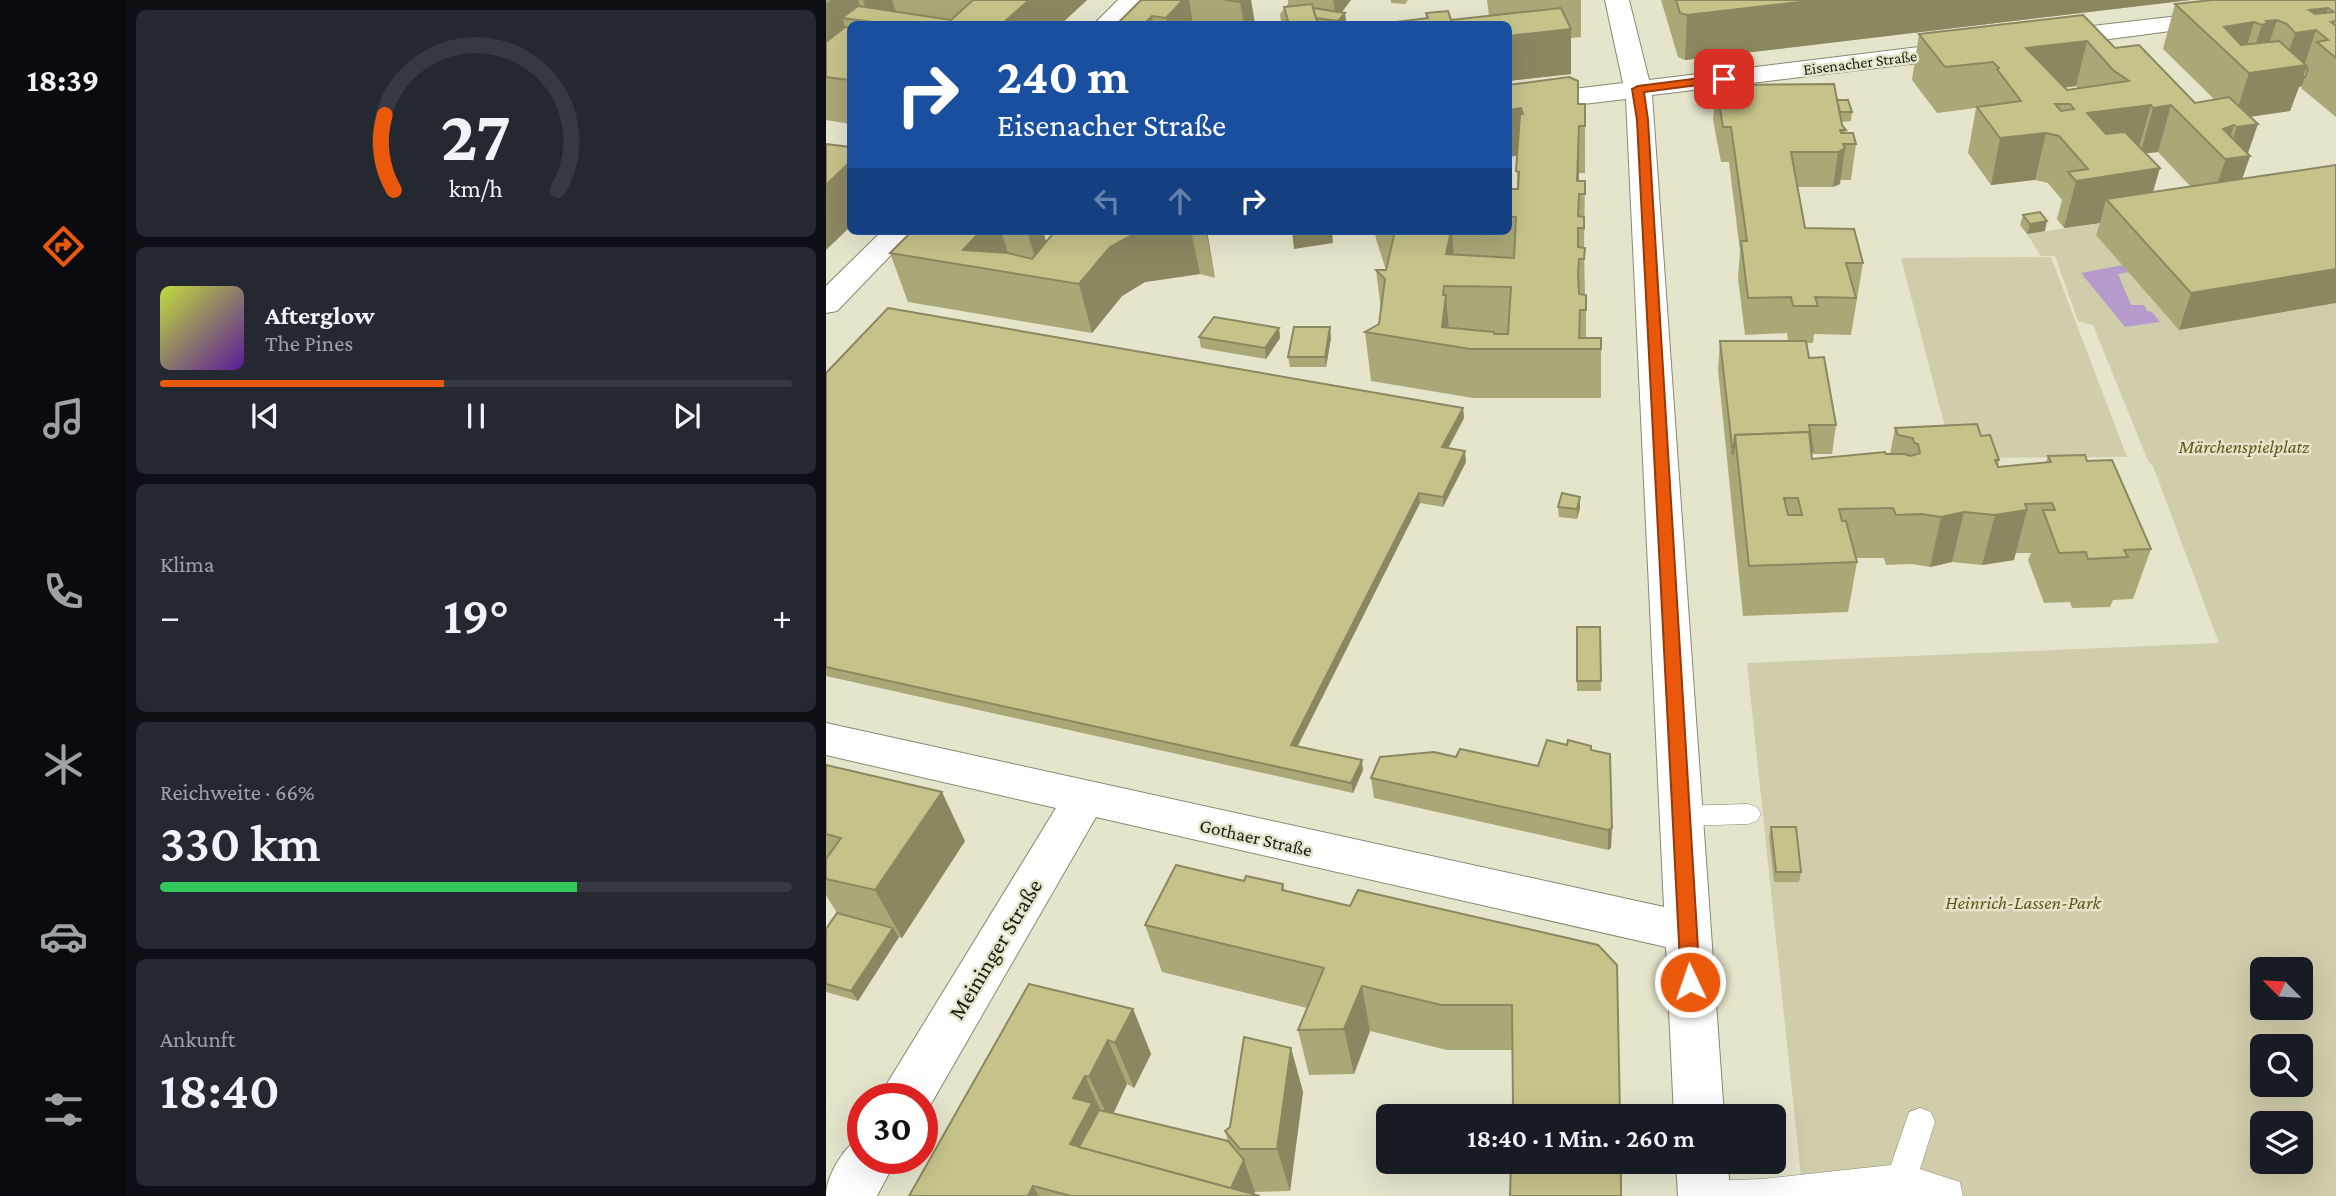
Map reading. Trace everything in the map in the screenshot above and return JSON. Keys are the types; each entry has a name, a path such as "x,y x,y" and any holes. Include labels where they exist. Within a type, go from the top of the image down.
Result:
{"street":[{"path":"1109,21 1133,0"},
{"path":"1617,0 1638,89 1642,120 1698,1104"},
{"path":"2027,42 2243,15"},
{"name":"Eisenacher Straße","path":"1512,105 1985,47"},
{"path":"826,304 896,235"},
{"name":"Gothaer Straße","path":"826,739 1084,799 1688,932"},
{"name":"Meininger Straße","path":"915,1083 1084,799"},
{"path":"848,1196 861,1174"},
{"path":"1703,1174 1704,1196"}],"lane":[{"path":"1681,816 1748,814"},
{"path":"1902,1179 1920,1122"},
{"path":"1704,1196 1762,1195 1902,1179 1949,1193"}],"green space":[{"name":"Heinrich-Lassen-Park","path":"2336,188 2336,1196 1803,1196 1747,663 2219,643 2153,466 2148,461 2093,325 2078,321 2055,256 2041,256 2027,234"},
{"path":"2051,257 2127,457 1953,458 1901,258"}],"shaded area":[{"path":"2123,265 2129,272 2118,274 2131,305 2144,305 2160,322 2125,327 2081,273"}],"building":[{"path":"973,0 1029,0 1005,21 865,21 842,18 858,6 951,20"},
{"path":"1141,0 1183,0 1166,18 1152,16 1147,21 1120,21"},
{"path":"1676,0 1818,0 1687,15 1680,13"},
{"path":"2212,0 2336,0 2336,21 2331,22 2336,26 2336,58 2317,42 2328,40 2316,30 2295,33 2287,24 2277,20 2266,21 2268,23 2262,25 2254,22 2224,27 2241,45 2279,41 2306,65 2249,73 2175,4","holes":["2328,8 2334,12 2315,14 2309,10"]},
{"path":"1312,4 1317,21 1288,21 1284,7"},
{"path":"1313,8 1345,13 1338,21 1316,18"},
{"path":"1561,8 1571,29 1512,36 1512,21 1404,21 1428,18 1426,13 1448,11 1451,20"},
{"path":"2083,15 2115,48 2139,45 2195,103 2229,97 2258,124 2237,127 2234,125 2223,129 2250,156 2225,159 2171,105 2087,113 2106,134 2125,132 2160,168 2076,181 2068,172 2088,169 2059,136 2046,133 2000,138 1977,107 2021,101 1993,62 1945,67 1919,34","holes":["2087,41 2113,70 2129,81 2067,90 2026,48","2055,104 2070,104 2074,109 2061,111"]},
{"path":"847,27 847,80 826,77 826,42"},
{"path":"1569,77 1578,81 1578,104 1585,104 1585,126 1579,126 1577,181 1585,181 1585,194 1579,194 1578,216 1584,217 1584,228 1578,228 1578,247 1585,248 1584,259 1579,259 1578,273 1579,294 1586,295 1586,310 1580,310 1579,338 1601,338 1601,349 1470,349 1365,332 1379,324 1385,279 1376,270 1386,270 1394,235 1450,235 1446,254 1514,258 1516,217 1512,217 1512,189 1518,189 1519,172 1516,171 1520,114 1523,114 1521,108 1512,109 1512,84","holes":["1444,286 1511,287 1508,334 1442,327 1446,295 1443,295"]},
{"path":"1834,84 1842,125 1846,130 1840,130 1841,133 1853,133 1856,144 1843,144 1845,148 1838,152 1791,152 1805,228 1854,229 1863,263 1846,263 1856,298 1815,297 1818,306 1793,306 1791,297 1748,298 1741,241 1747,241 1731,127 1723,127 1716,85"},
{"path":"1837,100 1848,100 1852,112 1840,112"},
{"path":"826,144 847,147 847,165 826,185"},
{"path":"2336,165 2336,269 2191,293 2106,199"},
{"path":"2040,212 2047,221 2030,224 2023,215"},
{"path":"908,235 977,235 963,250 1008,253 1032,259 1052,235 1132,235 1110,247 1079,284 890,253"},
{"path":"888,308 1463,408 1442,447 1465,451 1443,497 1419,493 1291,745 1362,760 1351,783 826,667 826,373"},
{"path":"1214,317 1279,328 1265,348 1199,337"},
{"path":"1294,327 1330,327 1325,357 1288,357"},
{"path":"1720,341 1806,341 1809,358 1824,357 1836,425 1809,425 1813,451 1809,432 1735,435 1733,455"},
{"path":"1977,424 1981,436 1990,435 1999,460 1995,460 1998,467 2051,462 2048,456 2085,455 2087,461 2112,460 2151,549 2124,550 2128,557 2088,559 2086,552 2059,553 2043,510 2055,510 2052,503 2025,504 2027,510 1995,515 1964,512 1941,517 1922,514 1896,515 1893,508 1839,509 1842,521 1846,521 1857,562 1749,566 1735,435 1809,432 1812,459 1885,452 1911,456 1920,453 1913,438 1898,435 1895,428","holes":["1784,498 1798,498 1802,515 1788,515"]},
{"path":"1562,493 1580,497 1577,509 1558,507"},
{"path":"1577,627 1600,627 1601,681 1577,681"},
{"path":"1547,740 1567,745 1568,740 1591,746 1591,750 1610,754 1612,828 1608,830 1371,778 1380,757 1434,752 1456,757 1460,749 1538,766"},
{"path":"826,765 942,792 875,890 826,879 826,859 841,838 826,834"},
{"path":"1771,827 1796,827 1801,872 1776,872"},
{"path":"1176,865 1244,881 1246,876 1283,884 1282,890 1350,906 1358,890 1598,945 1617,965 1620,1104 1513,1104 1512,1005 1441,1005 1362,986 1344,1029 1298,1030 1324,968 1145,925"},
{"path":"837,913 893,928 851,991 826,984 826,929"},
{"path":"1029,984 1133,1009 1115,1043 1108,1040 1089,1077 1085,1076 1073,1098 1092,1103 1070,1144 1260,1196 1071,1196 1033,1186 1028,1196 909,1196 921,1174 938,1174 938,1145"},
{"path":"1244,1037 1291,1048 1277,1149 1240,1149 1225,1131 1230,1127"},
{"path":"1099,1110 1228,1141 1244,1160 1231,1188 1079,1147"},
{"path":"1511,1174 1621,1174 1621,1196 1510,1196"}],"route":[{"path":"1690,982 1642,120 1638,89 1724,79"}],"park label":[{"name":"Märchenspielplatz","path":"2244,446"}]}
